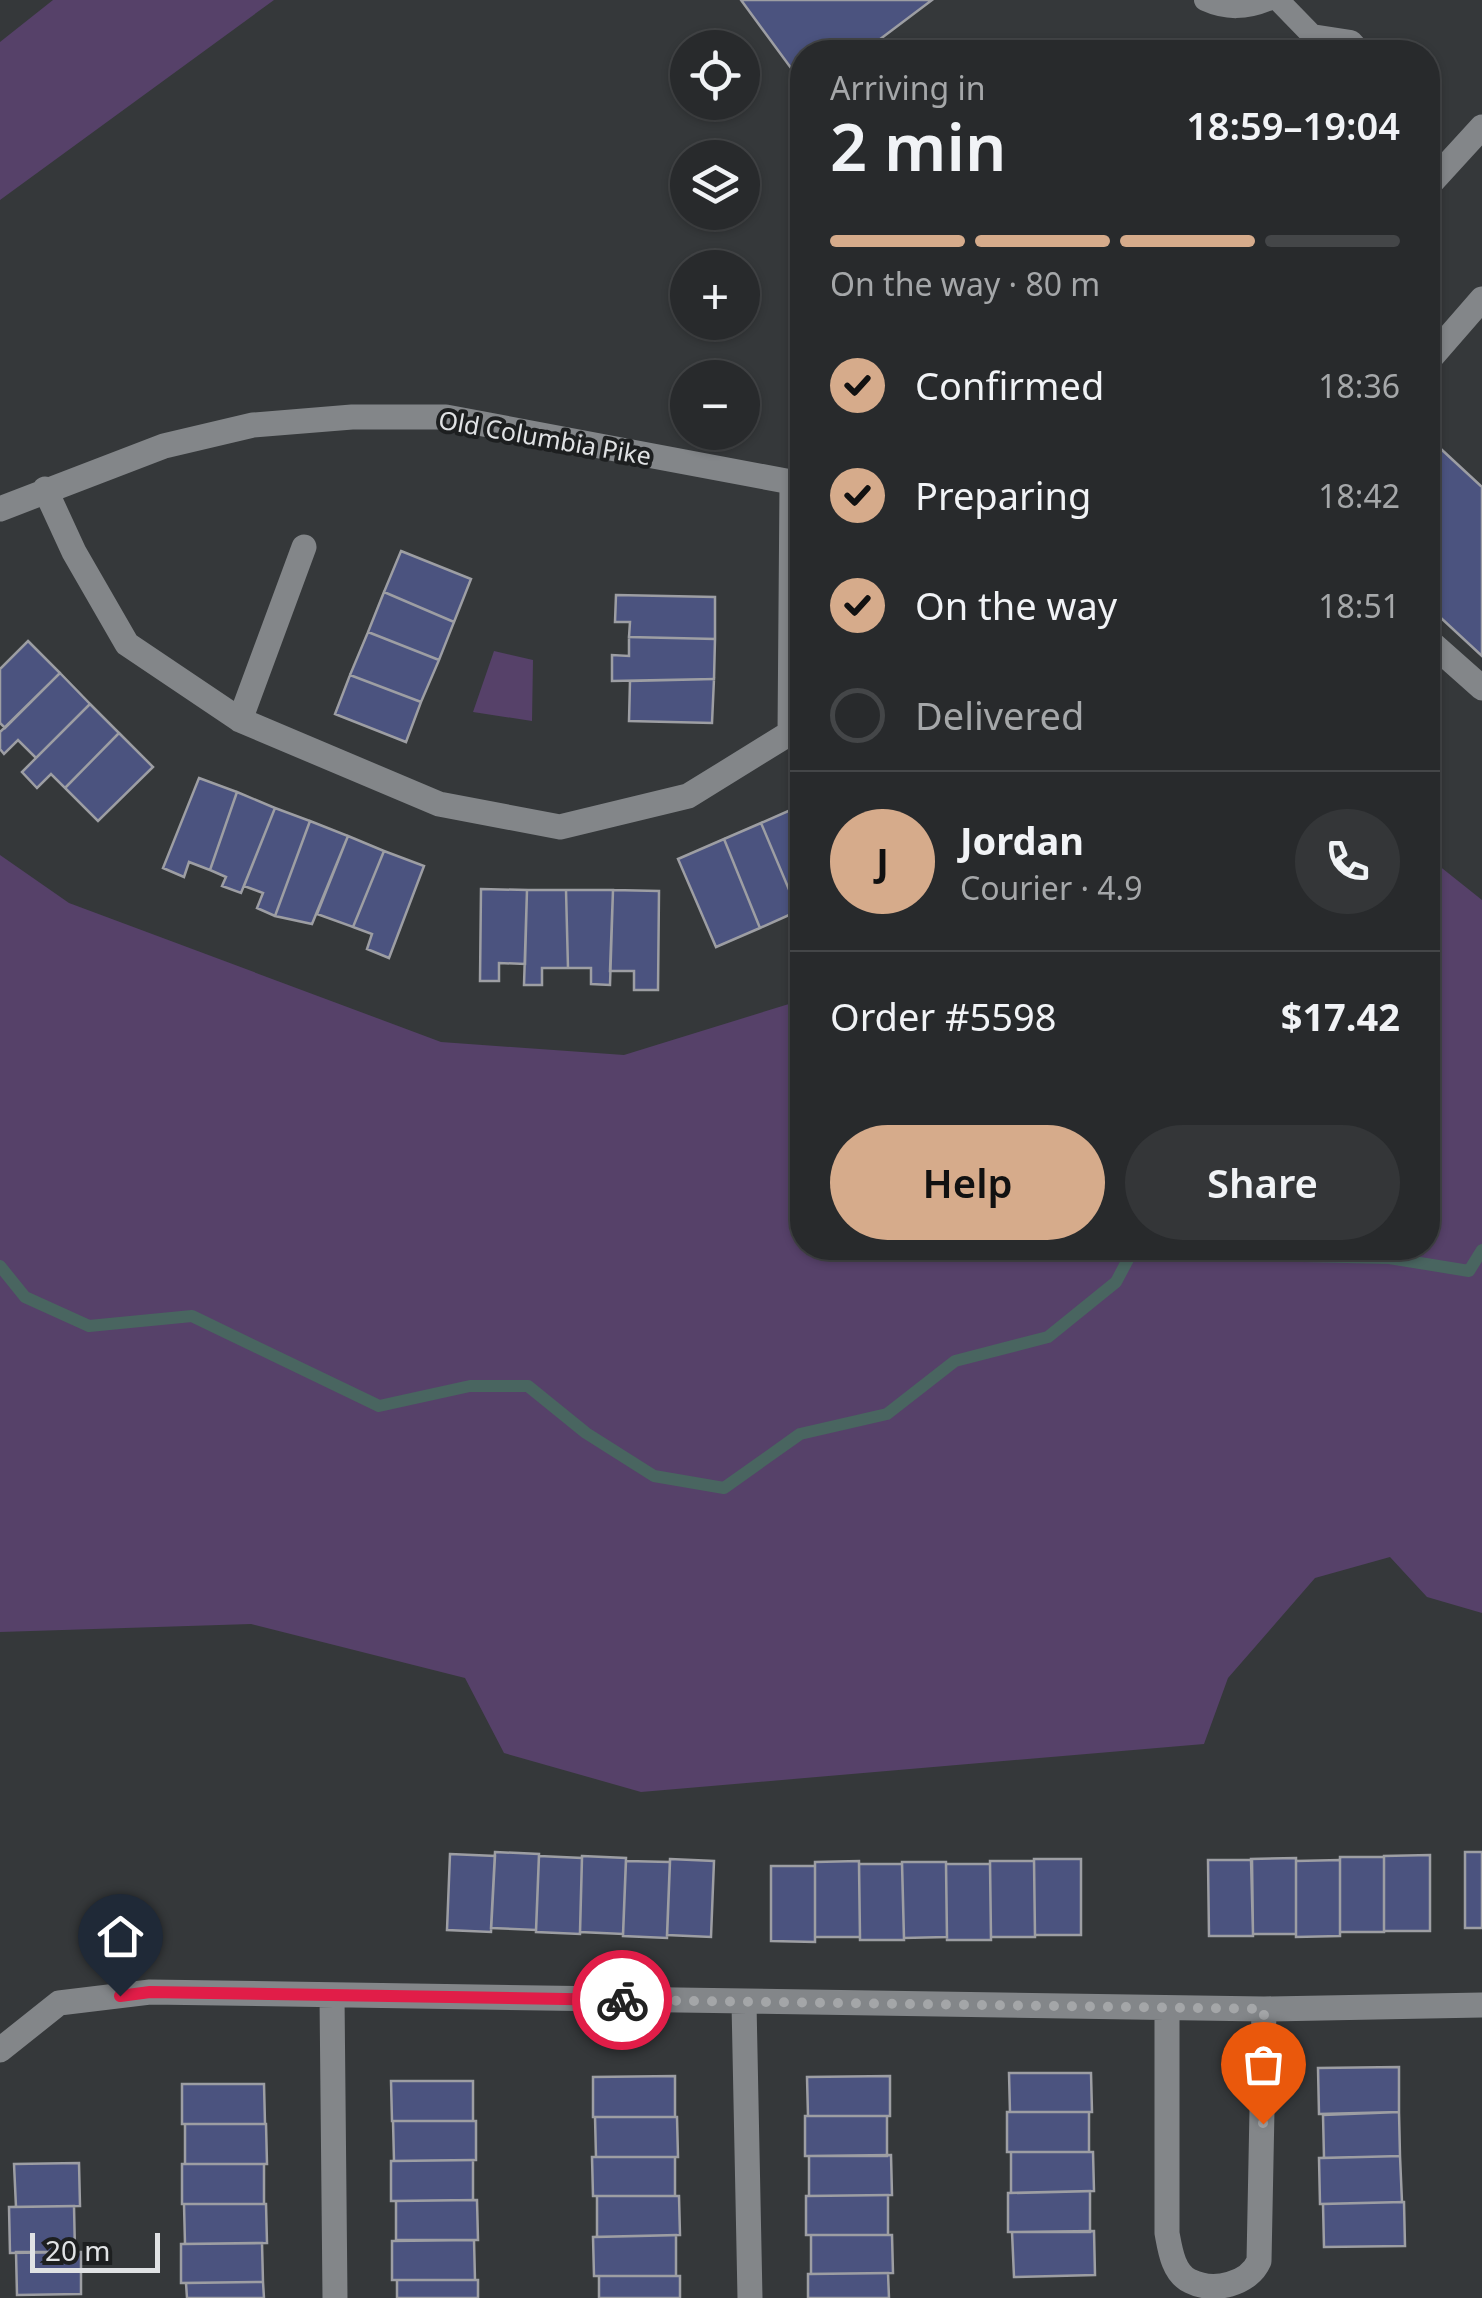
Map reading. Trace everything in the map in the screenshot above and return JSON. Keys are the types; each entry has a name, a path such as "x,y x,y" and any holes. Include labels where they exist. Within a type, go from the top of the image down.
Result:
{"street":[{"path":"1440,163 1482,127"},
{"path":"1440,347 1482,298"},
{"name":"Old Columbia Pike","path":"0,509 164,446 235,429 352,417 446,417 790,482"},
{"path":"45,489 74,552 127,644 240,720 439,804 560,828 688,796 790,734"},
{"path":"240,720 304,547"},
{"path":"1440,651 1482,688"},
{"path":"0,2050 60,2003 150,1992 1264,2009 1482,2004"},
{"path":"332,1994 335,2298"},
{"path":"744,2002 750,2298"},
{"path":"1167,2008 1167,2232 1176,2266 1188,2281 1211,2286 1244,2281 1260,2262 1264,2009"}],"lane":[{"path":"1205,0 1238,8 1268,0"},
{"path":"1278,0 1310,40"}],"shaded area":[{"path":"53,0 274,0 0,200 0,42"},
{"path":"494,651 533,660 532,721 473,712"},
{"path":"0,855 69,903 441,1042 624,1055 790,1004 790,1260 1440,1260 1440,867 1482,900 1482,1613 1427,1597 1390,1557 1315,1578 1228,1678 1204,1744 641,1792 504,1753 465,1678 251,1624 0,1632"}],"building":[{"path":"741,0 932,0 879,40 790,40 790,67"},
{"path":"1440,448 1482,487 1482,656 1440,617"},
{"path":"401,551 471,579 454,622 384,592"},
{"path":"384,592 454,622 439,660 368,632"},
{"path":"616,595 715,597 715,639 629,637 630,622 615,622"},
{"path":"368,632 439,660 421,702 350,675"},
{"path":"629,637 715,639 714,679 612,681 612,655 629,656"},
{"path":"28,641 60,673 5,728 0,723 0,669"},
{"path":"60,673 90,704 36,758 18,740 4,754 0,749 0,732"},
{"path":"350,675 421,702 406,742 335,714"},
{"path":"714,679 712,723 629,721 630,681"},
{"path":"90,704 119,733 65,788 51,774 37,788 22,772"},
{"path":"119,733 153,767 98,821 65,788"},
{"path":"199,778 237,792 210,870 189,862 184,877 163,868"},
{"path":"237,792 275,808 241,893 222,886 226,877 210,870"},
{"path":"275,808 310,821 275,916 257,908 263,893 244,886"},
{"path":"790,810 790,892 761,823"},
{"path":"310,821 348,836 312,924 275,916"},
{"path":"761,823 790,892 790,915 760,928 724,839"},
{"path":"348,836 384,851 353,927 317,914"},
{"path":"724,839 760,928 716,947 678,859"},
{"path":"384,851 424,866 389,958 367,949 372,934 353,927"},
{"path":"481,889 527,890 525,964 499,963 499,981 480,981"},
{"path":"527,890 566,890 568,968 542,968 542,985 524,985"},
{"path":"566,890 613,890 610,985 591,984 591,968 568,968"},
{"path":"613,890 659,891 658,990 634,990 634,971 610,971"},
{"path":"495,1852 539,1854 536,1930 491,1928"},
{"path":"1465,1852 1482,1852 1482,1928 1465,1928"},
{"path":"450,1854 495,1856 491,1932 447,1930"},
{"path":"1430,1855 1430,1931 1384,1931 1384,1856"},
{"path":"539,1856 582,1858 580,1934 536,1932"},
{"path":"582,1856 626,1858 623,1934 580,1932"},
{"path":"1340,1857 1384,1857 1384,1932 1340,1932"},
{"path":"1296,1858 1296,1934 1253,1934 1251,1859"},
{"path":"670,1859 714,1861 711,1937 667,1935"},
{"path":"1034,1859 1081,1859 1081,1935 1035,1935"},
{"path":"1208,1860 1252,1860 1253,1936 1209,1936"},
{"path":"1340,1860 1340,1936 1296,1937 1296,1861"},
{"path":"626,1861 670,1862 667,1938 623,1936"},
{"path":"859,1861 860,1937 815,1937 815,1862"},
{"path":"990,1861 1034,1861 1035,1937 991,1937"},
{"path":"902,1862 946,1862 947,1937 904,1938"},
{"path":"859,1864 902,1864 904,1940 860,1940"},
{"path":"946,1864 990,1864 991,1940 947,1940"},
{"path":"771,1866 815,1866 815,1942 771,1941"},
{"path":"1399,2067 1399,2112 1319,2114 1318,2068"},
{"path":"1009,2073 1091,2073 1092,2112 1010,2112"},
{"path":"675,2076 675,2117 593,2117 593,2077"},
{"path":"890,2076 890,2116 808,2116 807,2077"},
{"path":"391,2081 473,2081 473,2121 392,2121"},
{"path":"182,2084 264,2084 265,2124 182,2124"},
{"path":"1007,2112 1089,2112 1089,2152 1007,2152"},
{"path":"1399,2112 1400,2156 1324,2158 1323,2115"},
{"path":"805,2116 887,2116 887,2156 805,2156"},
{"path":"595,2117 677,2117 678,2157 596,2157"},
{"path":"393,2121 476,2121 476,2160 394,2161"},
{"path":"185,2124 266,2124 267,2164 185,2164"},
{"path":"1011,2152 1093,2152 1094,2191 1011,2193"},
{"path":"891,2155 892,2195 809,2196 809,2156"},
{"path":"1400,2156 1402,2202 1320,2204 1319,2158"},
{"path":"592,2157 675,2157 675,2196 593,2196"},
{"path":"473,2160 473,2200 391,2201 391,2161"},
{"path":"79,2163 80,2206 16,2207 14,2164"},
{"path":"182,2164 264,2164 264,2204 182,2204"},
{"path":"1090,2191 1090,2232 1008,2232 1008,2193"},
{"path":"888,2195 888,2235 806,2235 806,2196"},
{"path":"597,2196 679,2196 680,2235 597,2237"},
{"path":"477,2200 478,2240 396,2240 396,2201"},
{"path":"1404,2202 1405,2246 1324,2247 1323,2204"},
{"path":"184,2204 266,2204 267,2243 185,2244"},
{"path":"74,2206 75,2252 10,2253 9,2207"},
{"path":"1094,2231 1095,2275 1014,2277 1012,2232"},
{"path":"676,2235 676,2276 594,2276 593,2237"},
{"path":"811,2235 892,2235 893,2273 811,2274"},
{"path":"474,2240 475,2280 392,2280 392,2241"},
{"path":"262,2243 263,2282 181,2283 181,2244"},
{"path":"16,2252 81,2252 81,2294 17,2295"},
{"path":"888,2273 889,2298 808,2298 808,2274"},
{"path":"599,2276 680,2276 680,2298 599,2298"},
{"path":"397,2280 478,2280 478,2298 397,2298"},
{"path":"263,2282 264,2298 187,2298 186,2283"}],"waterway":[{"path":"1401,1260 1469,1271 1482,1250"},
{"path":"0,1266 25,1297 89,1326 192,1316 379,1406 470,1386 528,1386 586,1433 654,1476 724,1488 800,1434 887,1414 955,1361 1048,1337 1116,1282 1128,1260"}],"way so far":[{"path":"622,2000 1264,2009 1263,2124"}],"route":[{"path":"120,1996 150,1992 622,2000"}]}
